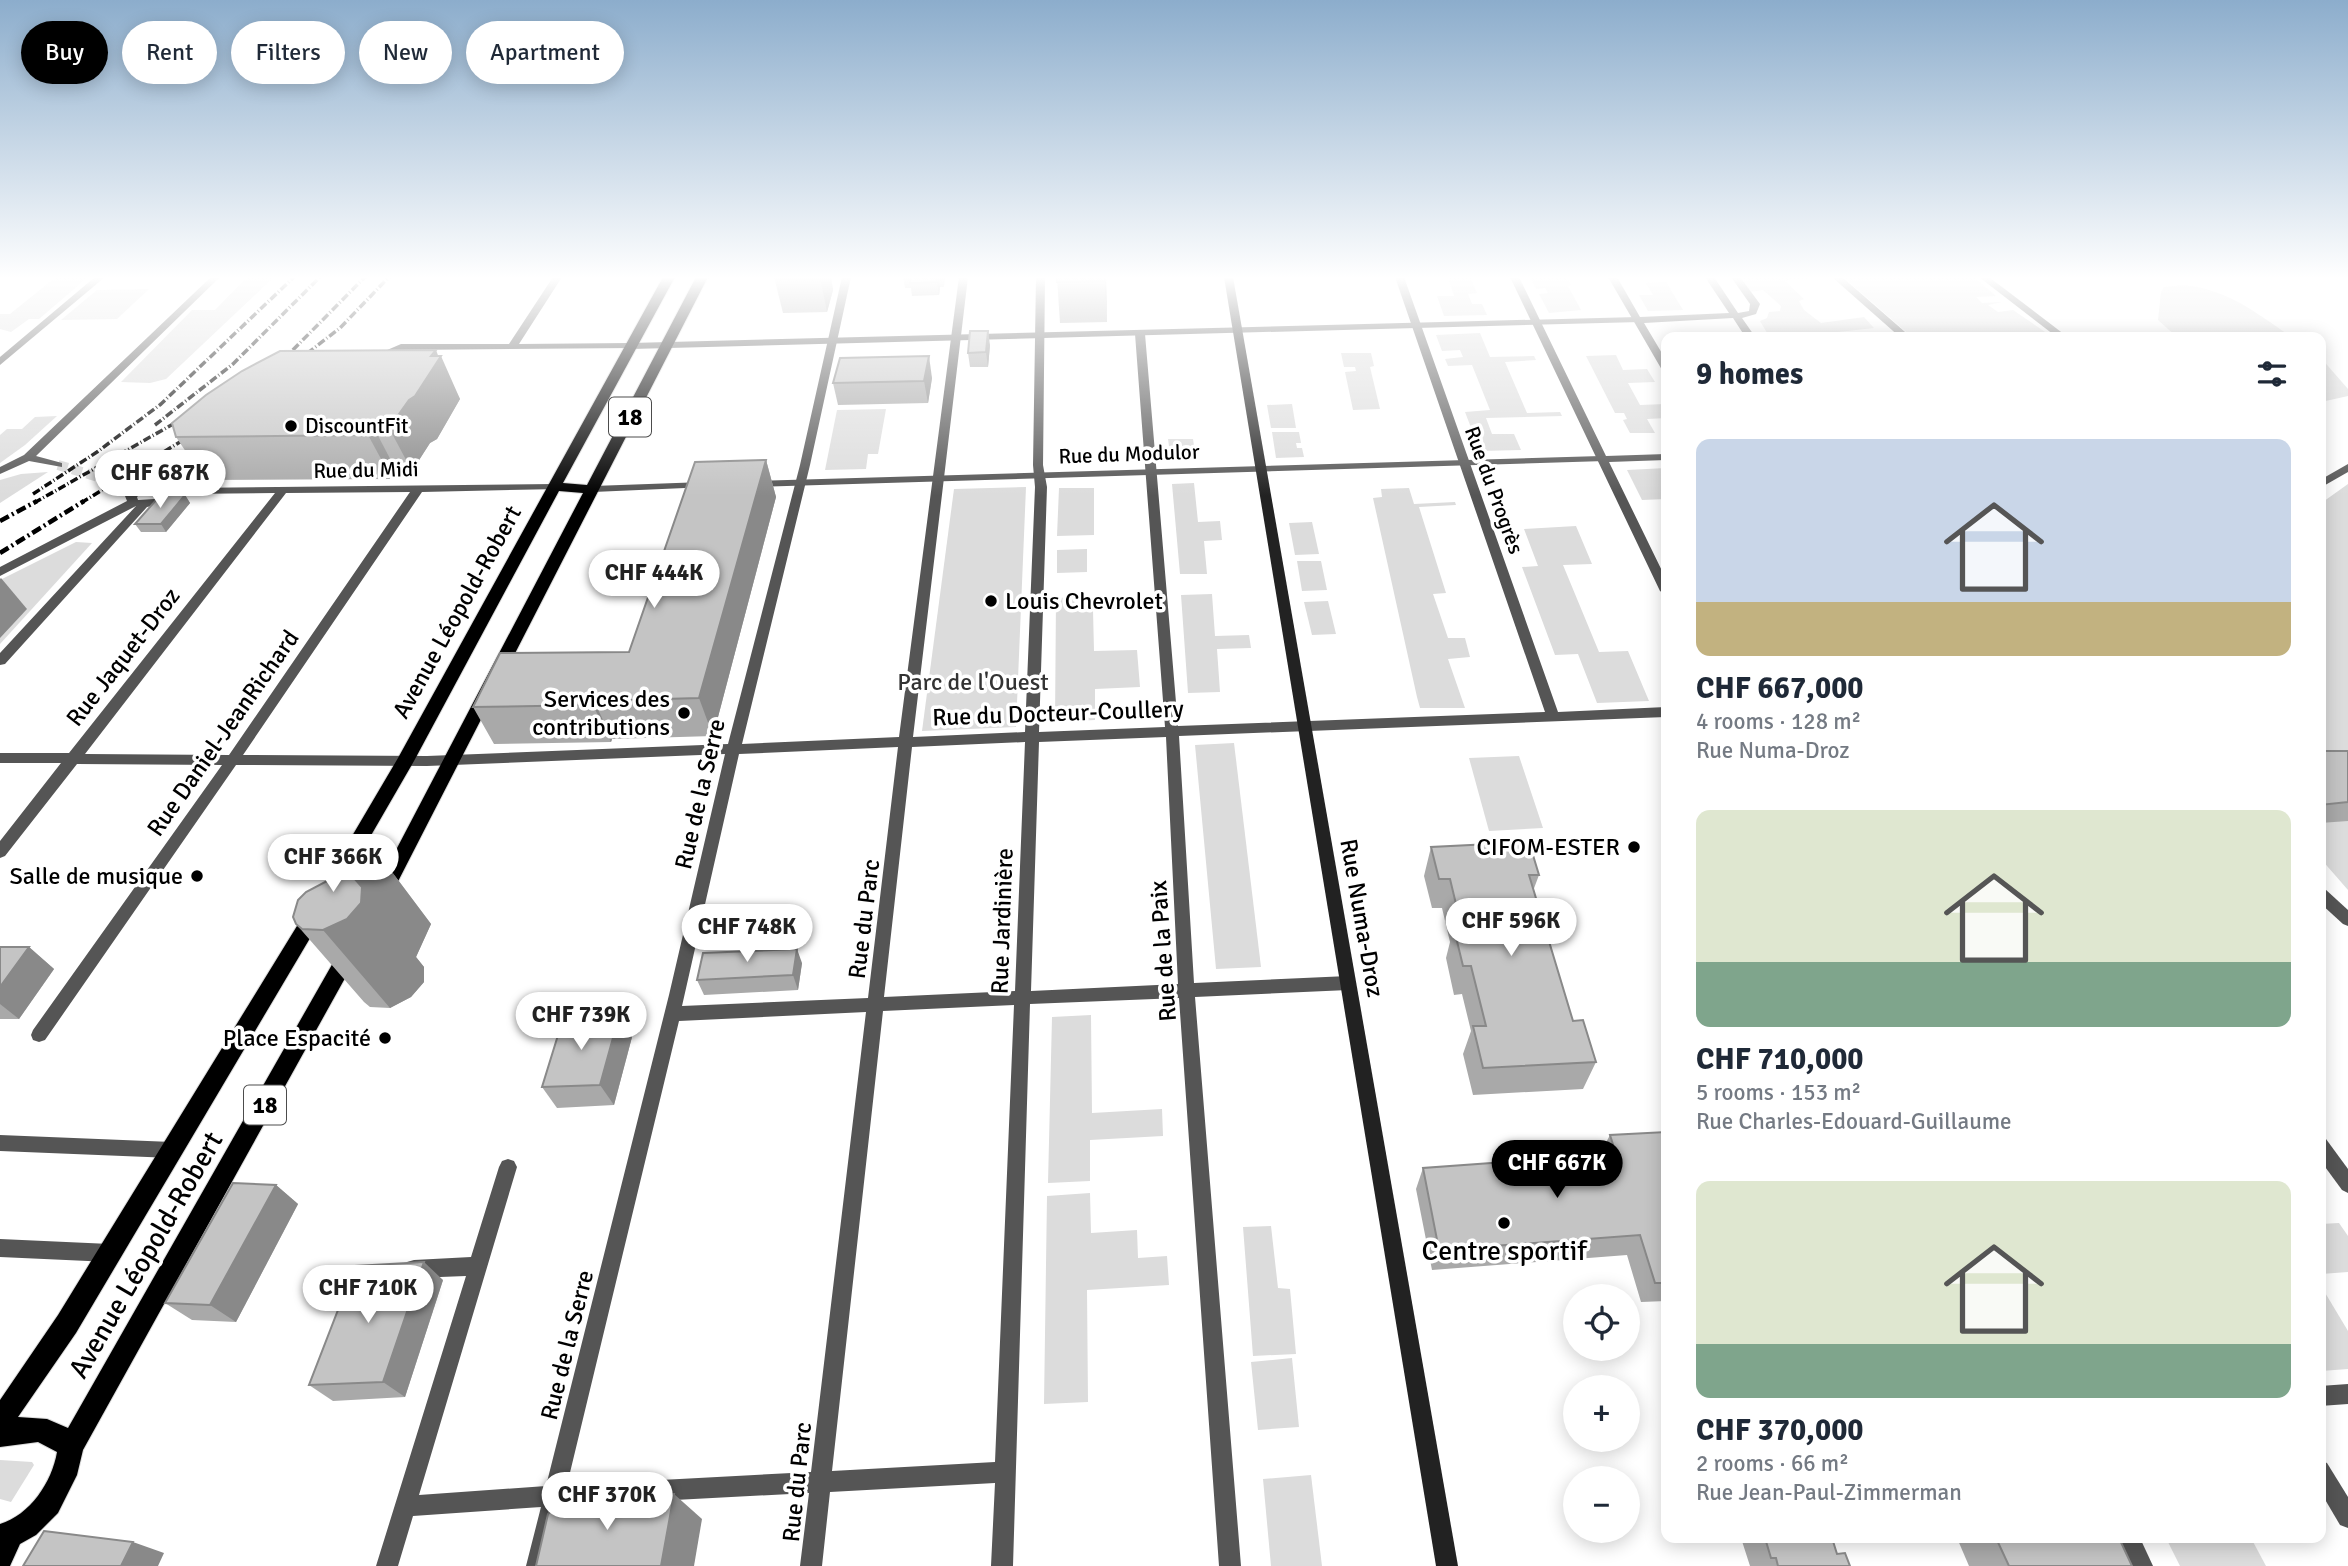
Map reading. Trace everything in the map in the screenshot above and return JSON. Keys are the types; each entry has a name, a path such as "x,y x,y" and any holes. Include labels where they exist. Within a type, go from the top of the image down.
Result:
{"main road":[{"name":"Avenue Léopold-Robert","path":"0,1422 67,1324 405,761 629,350"},
{"name":"18","path":"370,915 664,350"},
{"name":"Rue Numa-Droz","path":"1240,350 1447,1566"},
{"path":"555,488 593,489"},
{"name":"Avenue Léopold-Robert","path":"71,1447 358,938"},
{"path":"0,1434 34,1428 62,1437 71,1447"},
{"name":"18","path":"3,1543 42,1510 55,1494 64,1478 71,1447"}],"street":[{"path":"0,362 14,350"},
{"path":"0,471 28,457 140,350"},
{"path":"366,361 393,350"},
{"name":"Rue de la Serre","path":"537,1566 734,748 801,482 830,350"},
{"name":"Rue du Parc","path":"811,1566 906,741 954,350"},
{"name":"Rue Jardinière","path":"1002,1566 1041,487 1041,350"},
{"name":"Rue de la Paix","path":"1141,350 1172,731 1230,1566"},
{"name":"Rue du Progrès","path":"1424,350 1553,716"},
{"path":"1549,350 1661,581"},
{"path":"139,503 131,496 137,489 166,479 218,439"},
{"path":"28,457 58,465"},
{"name":"Rue du Modulor","path":"738,484 1661,457"},
{"path":"2326,481 2348,467"},
{"path":"0,572 139,503 159,502 176,491 178,484 166,479"},
{"path":"122,484 137,489"},
{"path":"593,489 712,485"},
{"name":"Rue du Midi","path":"176,491 555,488"},
{"name":"Rue Daniel-JeanRichard","path":"39,1035 418,489"},
{"name":"Rue Jaquet-Droz","path":"0,852 283,490"},
{"path":"0,661 139,503"},
{"name":"Rue du Docteur-Coullery","path":"453,760 1661,712"},
{"path":"0,758 453,760"},
{"path":"2326,898 2348,920"},
{"path":"672,1014 1348,983"},
{"path":"0,1143 172,1150"},
{"path":"2326,1153 2348,1184"},
{"path":"387,1566 508,1167"},
{"path":"0,1248 110,1253"},
{"path":"391,1270 478,1266"},
{"path":"2326,1396 2348,1394"},
{"path":"406,1506 1006,1472"},
{"path":"2326,1480 2348,1517"},
{"path":"2130,1543 2142,1566"}],"green space":[{"path":"152,350 197,350 166,379 150,383 121,382"},
{"path":"1460,350 1487,350 1490,357 1534,356 1536,360 1505,362 1527,413 1560,412 1562,416 1486,418 1492,434 1514,434 1521,450 1480,451 1465,412 1490,410 1472,365 1448,366 1445,359 1463,357"},
{"path":"1341,353 1371,353 1374,366 1370,367 1380,409 1353,410 1345,372 1356,371 1355,367 1344,367"},
{"path":"1616,355 1623,370 1647,369 1655,382 1628,383 1640,405 1661,404 1661,418 1647,419 1655,433 1630,433 1623,420 1627,419 1624,413 1615,413 1586,356"},
{"path":"2326,364 2348,389 2348,396 2326,401"},
{"path":"1292,404 1296,428 1271,428 1267,405"},
{"path":"886,409 878,454 868,454 866,469 825,470 837,410"},
{"path":"57,416 0,463 0,435 7,429 22,429 35,417"},
{"path":"1272,432 1299,432 1301,443 1296,443 1297,448 1302,448 1304,457 1276,458"},
{"path":"1168,439 1193,439 1196,459 1171,460"},
{"path":"1661,468 1661,499 1642,500 1627,470"},
{"path":"48,472 0,503 0,480 21,474"},
{"path":"1194,483 1198,522 1220,521 1222,540 1204,541 1207,574 1180,574 1172,484"},
{"path":"2348,484 2348,890 2326,865 2326,500"},
{"name":"Parc de l'Ouest","path":"1026,487 1016,727 922,731 954,489"},
{"path":"1059,488 1094,488 1094,535 1057,536"},
{"path":"1409,488 1414,504 1455,502 1456,505 1419,507 1446,593 1433,594 1448,638 1465,638 1470,657 1448,659 1465,708 1420,708 1417,697 1373,498 1382,497 1381,489"},
{"path":"1312,522 1319,554 1295,555 1289,523"},
{"path":"1576,526 1592,564 1563,565 1599,652 1628,651 1649,701 1597,703 1578,654 1555,655 1522,567 1538,566 1524,529"},
{"path":"76,542 92,543 0,644 0,580"},
{"path":"1087,549 1087,572 1057,573 1057,550"},
{"path":"1297,561 1321,561 1327,590 1302,591"},
{"path":"1212,594 1215,636 1249,635 1251,648 1217,649 1220,692 1188,693 1181,595"},
{"path":"1099,596 1099,609 1093,610 1094,651 1137,650 1140,687 1095,689 1095,720 1055,722 1056,598"},
{"path":"1328,601 1336,634 1312,635 1304,602"},
{"path":"1234,743 1261,967 1216,969 1195,745"},
{"path":"1519,756 1543,828 1489,831 1469,758"},
{"path":"1091,1015 1092,1113 1162,1109 1163,1136 1090,1140 1090,1181 1048,1183 1052,1017"},
{"path":"1090,1193 1091,1233 1137,1230 1138,1258 1167,1256 1169,1285 1087,1290 1088,1402 1044,1404 1047,1196"},
{"path":"2339,1223 2348,1236 2348,1272 2326,1274 2326,1224"},
{"path":"1271,1226 1278,1288 1290,1289 1296,1354 1253,1356 1243,1227"},
{"path":"2326,1294 2348,1331 2348,1369 2326,1371"},
{"path":"1292,1358 1299,1427 1258,1430 1251,1362"},
{"path":"0,1460 32,1462 34,1465 11,1502 0,1499"},
{"path":"1311,1475 1322,1566 1271,1566 1263,1479"},
{"path":"2168,1543 2254,1543 2266,1566 2180,1566"}],"building":[{"path":"436,350 431,356 441,356 415,396 409,400 389,428 374,428 368,435 176,437 172,423 206,395 242,371 280,351"},
{"path":"968,350 986,350 986,352 968,353"},
{"path":"929,356 924,381 833,383 840,358"},
{"path":"766,460 699,698 594,701 593,705 473,707 500,653 629,652 695,462"},
{"path":"163,495 185,495 161,524 135,524 157,499"},
{"path":"2326,751 2348,751 2348,802 2326,804"},
{"path":"1529,842 1539,875 1529,875 1573,1021 1583,1020 1596,1062 1483,1068 1473,1026 1486,1026 1471,966 1463,966 1454,929 1462,929 1450,879 1439,879 1431,847"},
{"path":"349,844 371,844 354,878 362,887 361,903 347,919 323,930 302,929 293,917 298,900 306,892 331,879"},
{"path":"0,947 29,947 0,987"},
{"path":"797,949 793,975 697,980 703,953"},
{"path":"619,1016 600,1085 542,1087 563,1019"},
{"path":"1661,1132 1661,1283 1655,1283 1640,1235 1439,1250 1423,1168 1616,1154 1610,1135"},
{"path":"233,1183 276,1185 210,1305 165,1303"},
{"path":"424,1262 383,1382 309,1385 355,1266"},
{"path":"674,1494 661,1566 536,1566 548,1514 561,1501"},
{"path":"44,1531 133,1542 121,1566 23,1566"},
{"path":"1766,1543 1834,1543 1837,1554 1845,1553 1850,1566 1778,1566 1776,1558 1771,1558"},
{"path":"1998,1543 2121,1543 2132,1566 2009,1566"}],"tunnel":[{"path":"58,465 122,484"}],"railway":[{"path":"33,494 97,452 161,404 217,350"},
{"path":"155,425 247,350"},
{"path":"283,360 293,350"},
{"path":"296,362 311,350"},
{"path":"34,503 189,415"},
{"path":"81,503 196,432"},
{"path":"0,521 37,501"},
{"path":"0,553 84,501"}],"place":[{"name":"DiscountFit","path":"291,426"},
{"name":"Louis Chevrolet","path":"991,601"},
{"name":"Services des contributions","path":"684,713"},
{"name":"CIFOM-ESTER","path":"1634,847"},
{"name":"Salle de musique","path":"197,876"},
{"name":"Place Espacité","path":"385,1038"},
{"name":"Centre sportif","path":"1504,1223"}]}
